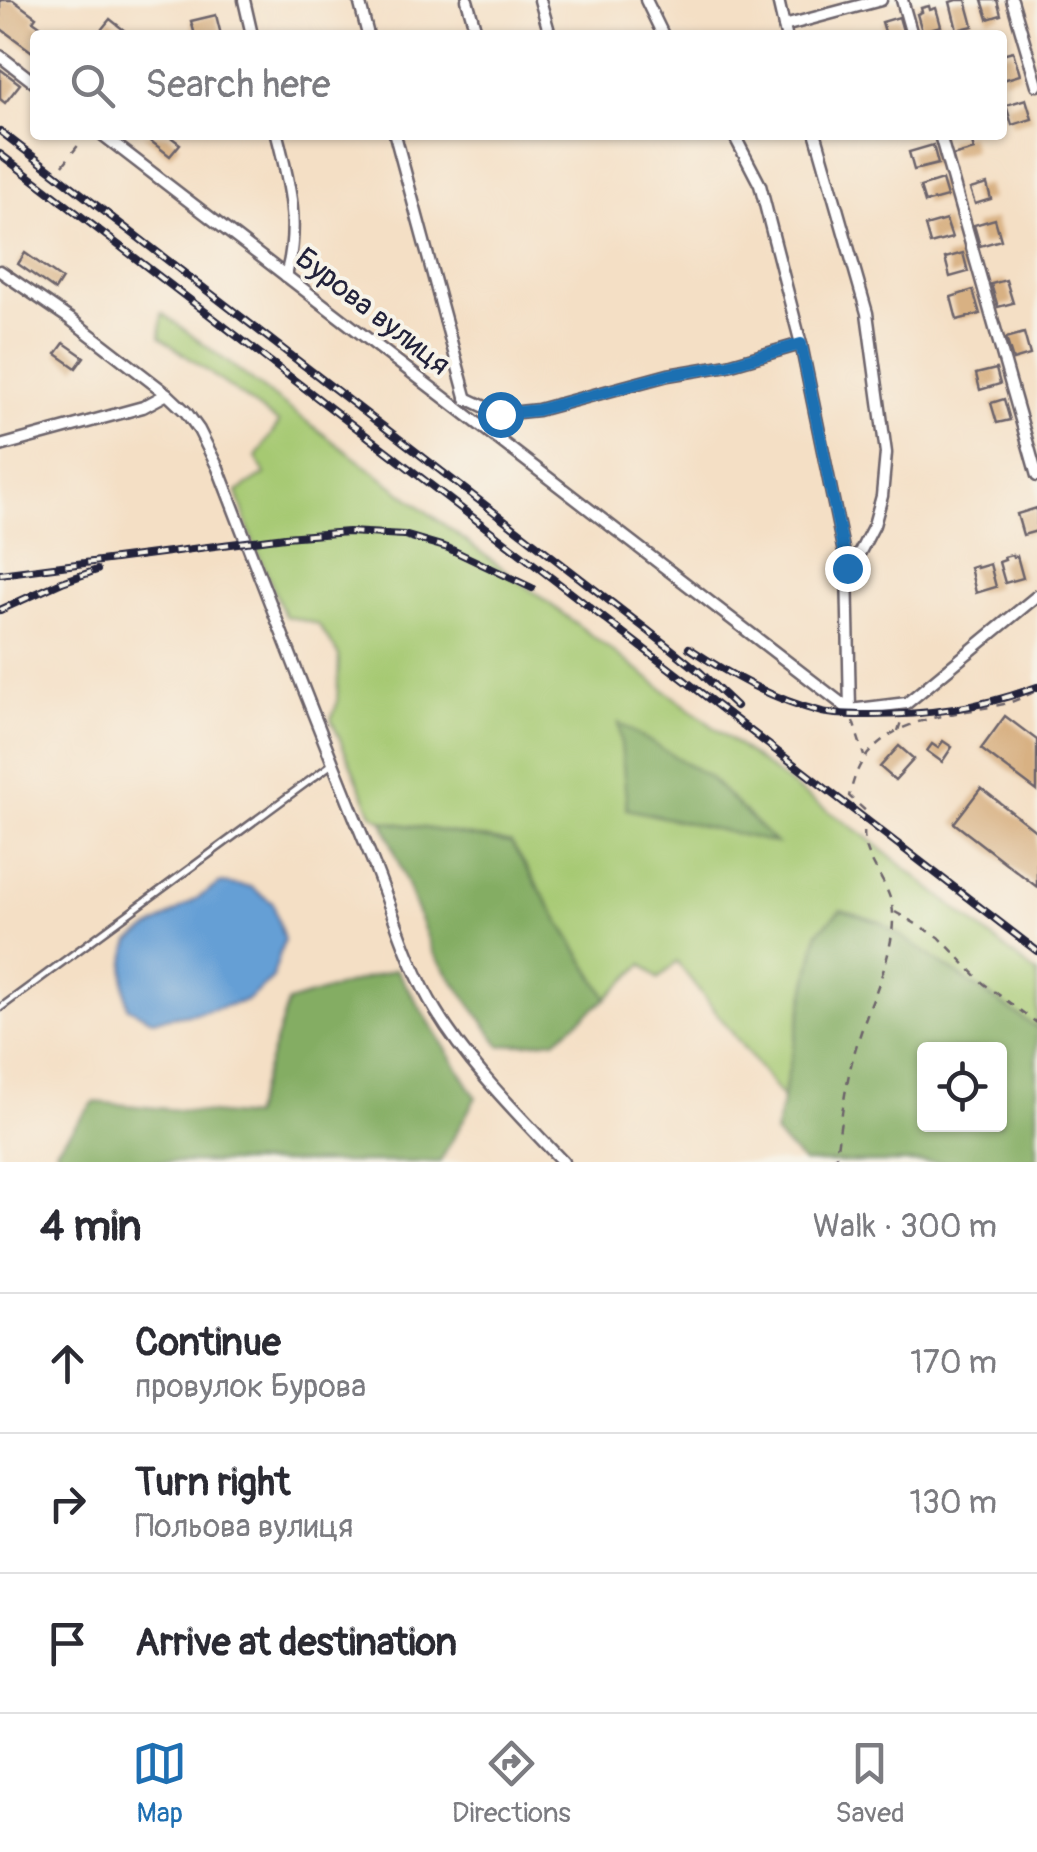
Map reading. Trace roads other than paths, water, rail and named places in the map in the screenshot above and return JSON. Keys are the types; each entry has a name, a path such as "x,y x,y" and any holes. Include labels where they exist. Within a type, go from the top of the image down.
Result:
{"street":[{"path":"244,0 251,30"},
{"path":"358,0 367,30"},
{"path":"467,0 476,30"},
{"path":"540,0 549,30"},
{"path":"646,0 661,30"},
{"path":"778,0 785,30 881,0"},
{"path":"902,0 911,30"},
{"path":"1012,0 1037,85"},
{"path":"0,56 30,79"},
{"name":"Бурова вулиця","path":"109,140 850,710"},
{"path":"279,140 291,190 294,248 286,276"},
{"path":"396,140 472,419"},
{"path":"737,140 760,185 801,344 847,568 850,710 907,703 1037,596"},
{"path":"817,140 868,312 886,453 882,496 874,525 847,568"},
{"path":"941,140 1037,476"},
{"path":"0,271 167,394 199,430 218,468 381,880 397,932 433,1007 478,1070 562,1162"},
{"path":"466,398 500,414 538,410 801,344"},
{"path":"0,446 143,407 167,394"}],"lane":[{"path":"0,1008 332,764"}],"water":[{"path":"221,883 251,887 273,903 284,940 272,979 246,1001 201,1012 152,1020 128,1008 124,974 130,941"}],"railway":[{"path":"0,131 646,629 736,706"},
{"path":"0,154 1037,951"},
{"path":"0,574 348,532 404,535 448,548 532,588"},
{"path":"0,610 97,570"},
{"path":"689,648 770,694 833,714 933,712 975,705 1037,687"}]}
